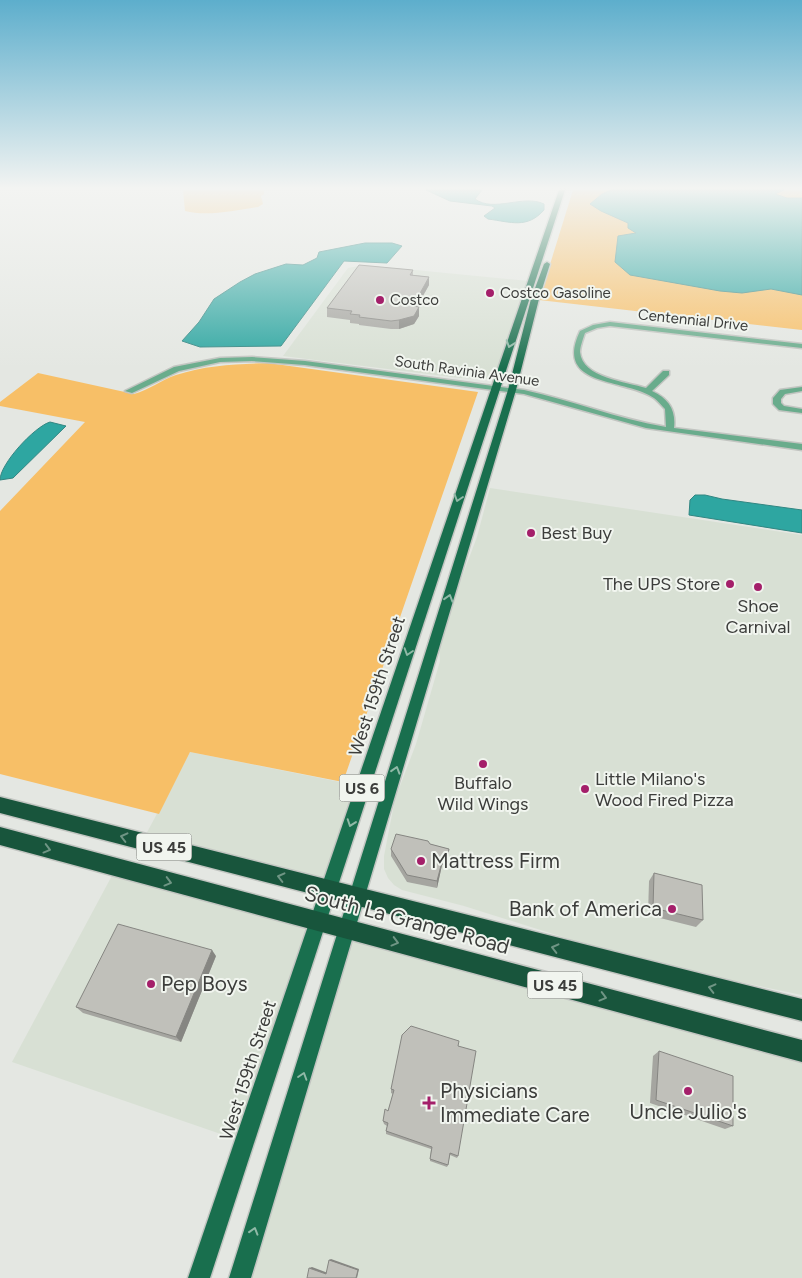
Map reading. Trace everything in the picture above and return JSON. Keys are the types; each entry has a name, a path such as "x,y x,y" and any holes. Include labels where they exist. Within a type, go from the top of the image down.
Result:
{"highway":[{"name":"South La Grange Road","path":"0,806 802,1010"},
{"name":"South La Grange Road","path":"0,836 802,1051"}],"main road":[{"name":"West 159th Street","path":"199,1278 542,250"},
{"name":"US 6","path":"240,1278 512,390 535,299 550,254"}],"street":[{"name":"Centennial Drive","path":"647,392 603,378 582,368 575,358 582,332 595,326 610,324 802,346"},
{"name":"South Ravinia Avenue","path":"129,391 177,369 220,360 252,359 304,363 512,390 552,397 646,426 802,447"},
{"path":"666,373 647,392 666,403 670,408 670,429"},
{"path":"802,389 783,392 777,398 777,404 782,408 802,411"}],"shaded area":[{"path":"555,250 802,250 802,330 539,300"},
{"path":"364,265 529,281 496,375 489,379 460,378 283,356 348,268"},
{"path":"268,363 478,392 343,782 190,752 159,814 0,774 0,511 85,422 0,406 0,402 38,373 134,394 171,377 199,369"},
{"path":"490,488 802,535 802,995 725,979 588,945 464,906 402,890 388,878 384,869 384,856 395,799 416,744 440,661 439,649 452,603 477,537"},
{"path":"190,752 360,786 327,884 144,838"},
{"path":"115,870 313,925 241,1141 12,1062"},
{"path":"351,934 802,1054 802,1278 246,1278"}],"water":[{"path":"331,250 399,250 387,263 344,261 281,346 200,347 182,341 199,322 214,299 240,282 255,274 286,264 303,265 317,258 319,252"},
{"path":"616,250 802,250 802,295 771,289 742,293 720,291 630,275 615,262"},
{"path":"50,422 66,426 13,478 0,480 1,473 19,447 35,431"},
{"path":"695,495 802,510 802,533 689,515 690,500"}],"building":[{"name":"Costco","path":"359,265 413,270 410,275 429,277 413,306 419,307 414,316 391,321 359,317 360,315 350,314 352,311 327,308"},
{"name":"Mattress Firm","path":"396,834 428,841 430,844 449,849 447,859 443,858 437,881 407,875 391,849"},
{"name":"Bank of America","path":"654,873 702,885 703,920 653,908"},
{"name":"Pep Boys","path":"118,924 212,950 176,1037 76,1007"},
{"name":"Physicians Immediate Care","path":"411,1026 459,1041 458,1046 476,1051 458,1156 450,1153 448,1165 430,1159 432,1147 386,1131 388,1123 383,1121 385,1109 388,1111 394,1090 391,1089 402,1035"},
{"name":"Uncle Julio's","path":"659,1051 733,1076 733,1126 656,1100"},
{"path":"329,1260 358,1270 356,1278 307,1278 309,1268 326,1274"}],"place":[{"name":"Costco Gasoline","path":"490,293"},
{"name":"Costco","path":"380,300"},
{"name":"Best Buy","path":"531,533"},
{"name":"The UPS Store","path":"730,584"},
{"name":"Shoe Carnival","path":"758,587"},
{"name":"Buffalo Wild Wings","path":"483,764"},
{"name":"Little Milano's Wood Fired Pizza","path":"585,789"},
{"name":"Mattress Firm","path":"421,861"},
{"name":"Bank of America","path":"672,909"},
{"name":"Pep Boys","path":"151,984"},
{"name":"Uncle Julio's","path":"688,1091"},
{"name":"Physicians Immediate Care","path":"429,1103"}]}
